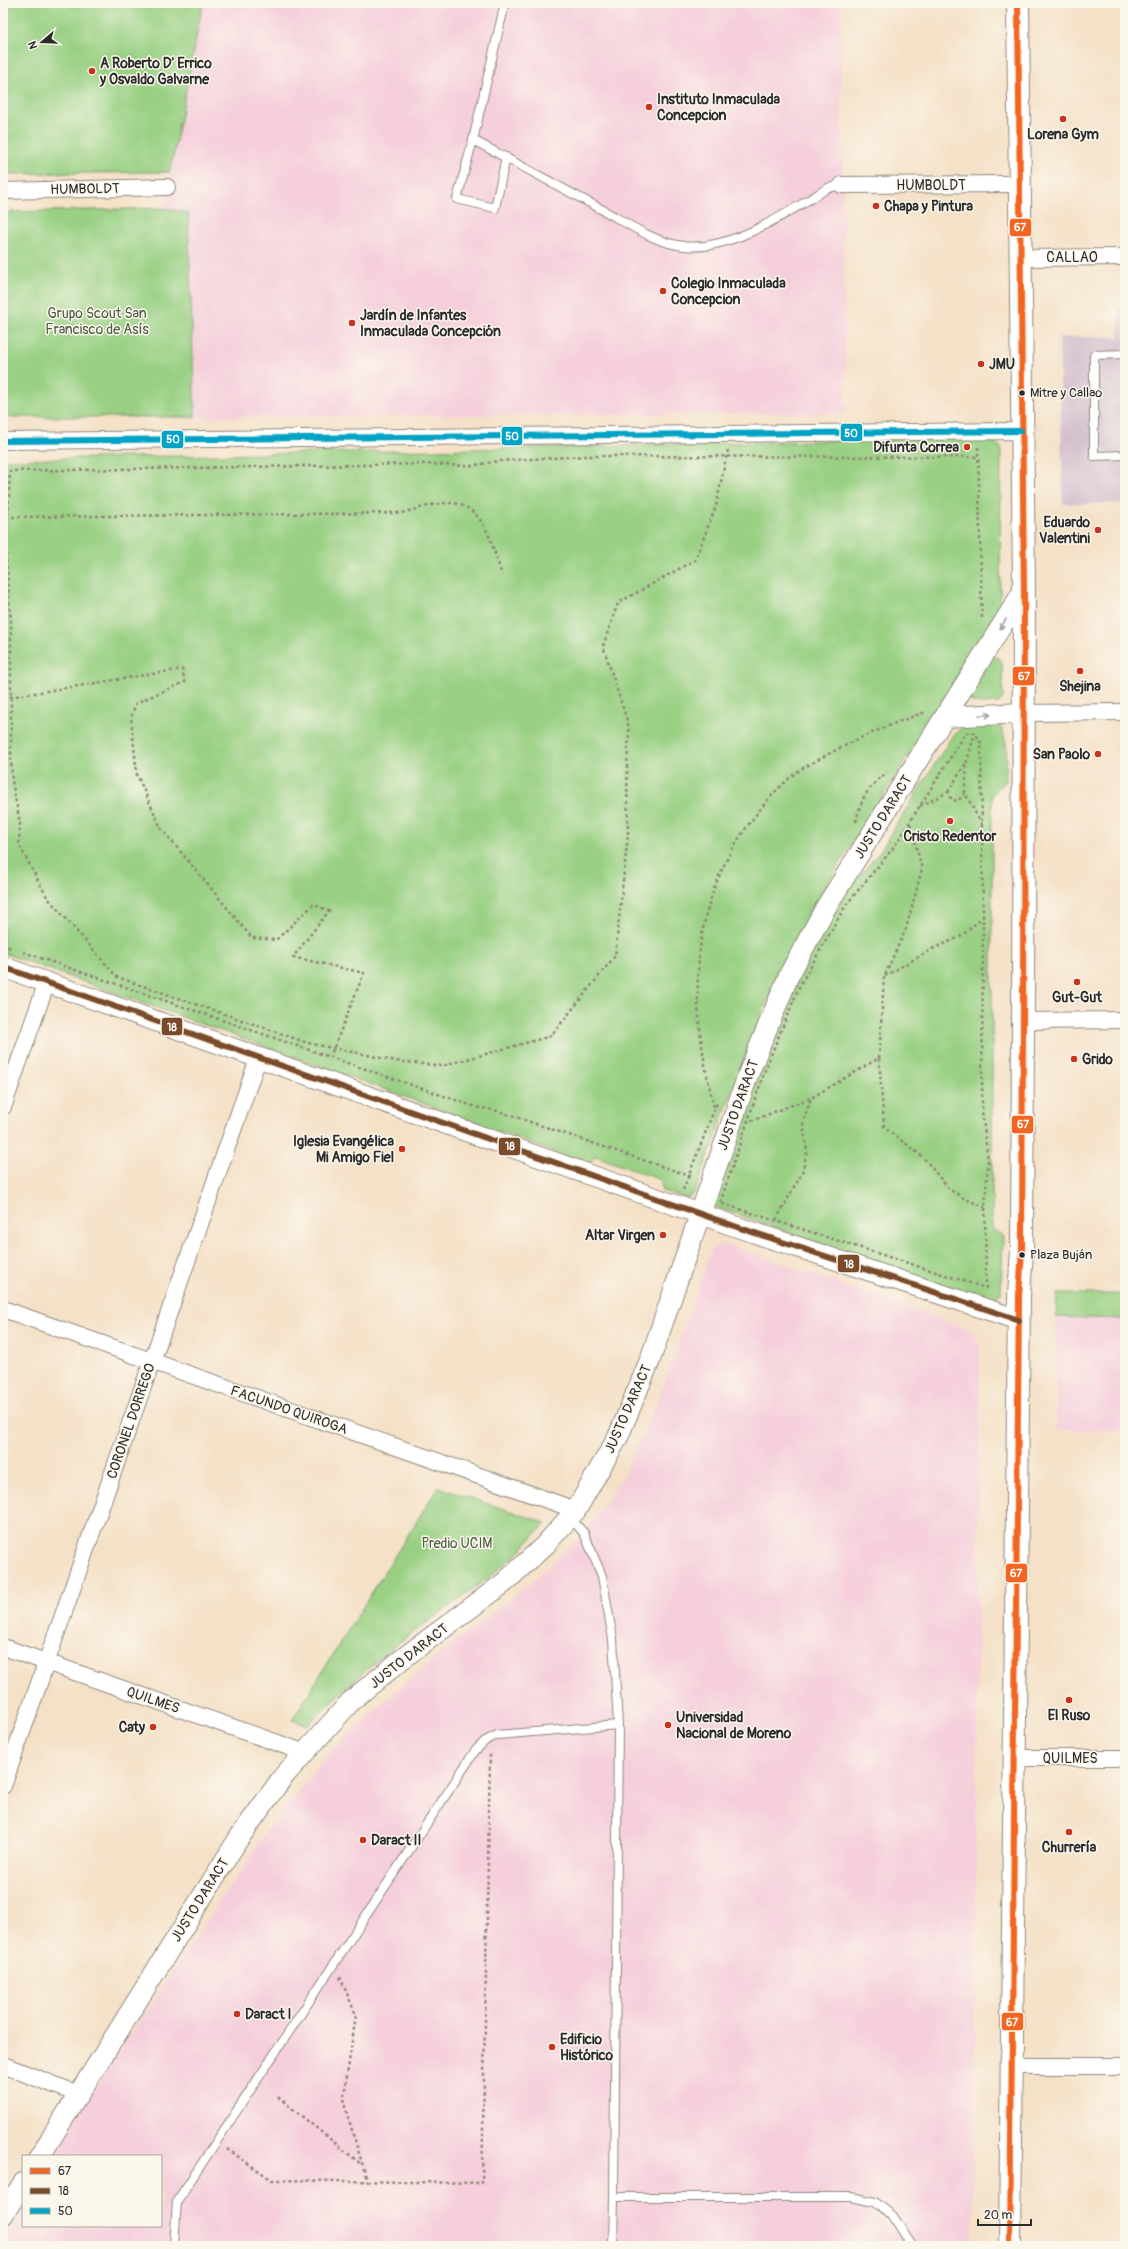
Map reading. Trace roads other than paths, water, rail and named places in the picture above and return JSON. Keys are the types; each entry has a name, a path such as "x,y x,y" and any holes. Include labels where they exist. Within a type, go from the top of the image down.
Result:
{"main road":[{"path":"1010,2246 1019,1320 1022,1250 1023,1021 1024,590 1021,431 1018,3"}],"street":[{"name":"HUMBOLDT","path":"842,185 1020,184"},
{"name":"HUMBOLDT","path":"3,191 167,187"},
{"name":"CALLAO","path":"1020,258 1125,257"},
{"path":"3,441 1021,431"},
{"name":"JUSTO DARACT","path":"41,2155 239,1838 268,1796 303,1752 352,1700 406,1656 504,1583 545,1546 573,1514 618,1437 650,1360 702,1214 719,1183 728,1131 769,1023 805,942 939,713 1024,590"},
{"path":"939,713 1125,712"},
{"path":"3,967 259,1056 702,1214 1019,1320"},
{"path":"3,1107 47,982"},
{"path":"1023,1021 1125,1020"},
{"name":"CORONEL DORREGO","path":"3,1786 259,1056"},
{"name":"FACUNDO QUIROGA","path":"3,1309 573,1514"},
{"name":"QUILMES","path":"3,1647 303,1752"},
{"name":"QUILMES","path":"1014,1758 1125,1758"},
{"path":"3,2065 78,2094"},
{"path":"1011,2066 1125,2066"},
{"path":"3,2215 22,2185"}],"lane":[{"path":"505,3 474,140 457,199 495,208 506,158"},
{"path":"474,140 660,241 685,247 715,244 754,230 828,188 842,185"},
{"path":"1125,354 1094,355 1094,456 1125,455"},
{"path":"573,1514 584,1533 602,1576 612,1639 618,1725 613,2246"},
{"path":"174,2246 177,2201 475,1751 490,1738 497,1735 618,1725"},
{"path":"614,2197 851,2197 875,2202 893,2216 912,2246"}],"place":[{"name":"A Roberto D' Errico y Osvaldo Galvarne","path":"92,71"},
{"name":"Instituto Inmaculada Concepcion","path":"649,107"},
{"name":"Lorena Gym","path":"1063,119"},
{"name":"Chapa y Pintura","path":"876,206"},
{"name":"Colegio Inmaculada Concepcion","path":"663,291"},
{"name":"Jardín de Infantes Inmaculada Concepción","path":"352,323"},
{"name":"JMU","path":"981,364"},
{"name":"Mitre y Callao","path":"1022,393"},
{"name":"Difunta Correa","path":"967,447"},
{"name":"Eduardo Valentini","path":"1098,530"},
{"name":"Shejina","path":"1080,671"},
{"name":"San Paolo","path":"1098,754"},
{"name":"Cristo Redentor","path":"950,821"},
{"name":"Gut-Gut","path":"1077,982"},
{"name":"Grido","path":"1074,1059"},
{"name":"Iglesia Evangélica Mi Amigo Fiel","path":"402,1149"},
{"name":"Altar Virgen","path":"663,1235"},
{"name":"Plaza Buján","path":"1022,1255"},
{"name":"El Ruso","path":"1069,1700"},
{"name":"Universidad Nacional de Moreno","path":"668,1725"},
{"name":"Caty","path":"153,1727"},
{"name":"Churrería","path":"1069,1832"},
{"name":"Daract II","path":"363,1840"},
{"name":"Daract I","path":"237,2014"},
{"name":"Edificio Histórico","path":"552,2047"}],"park label":[{"name":"Grupo Scout San Francisco de Asís","path":"97,322"},
{"name":"Predio UCIM","path":"457,1543"}]}
